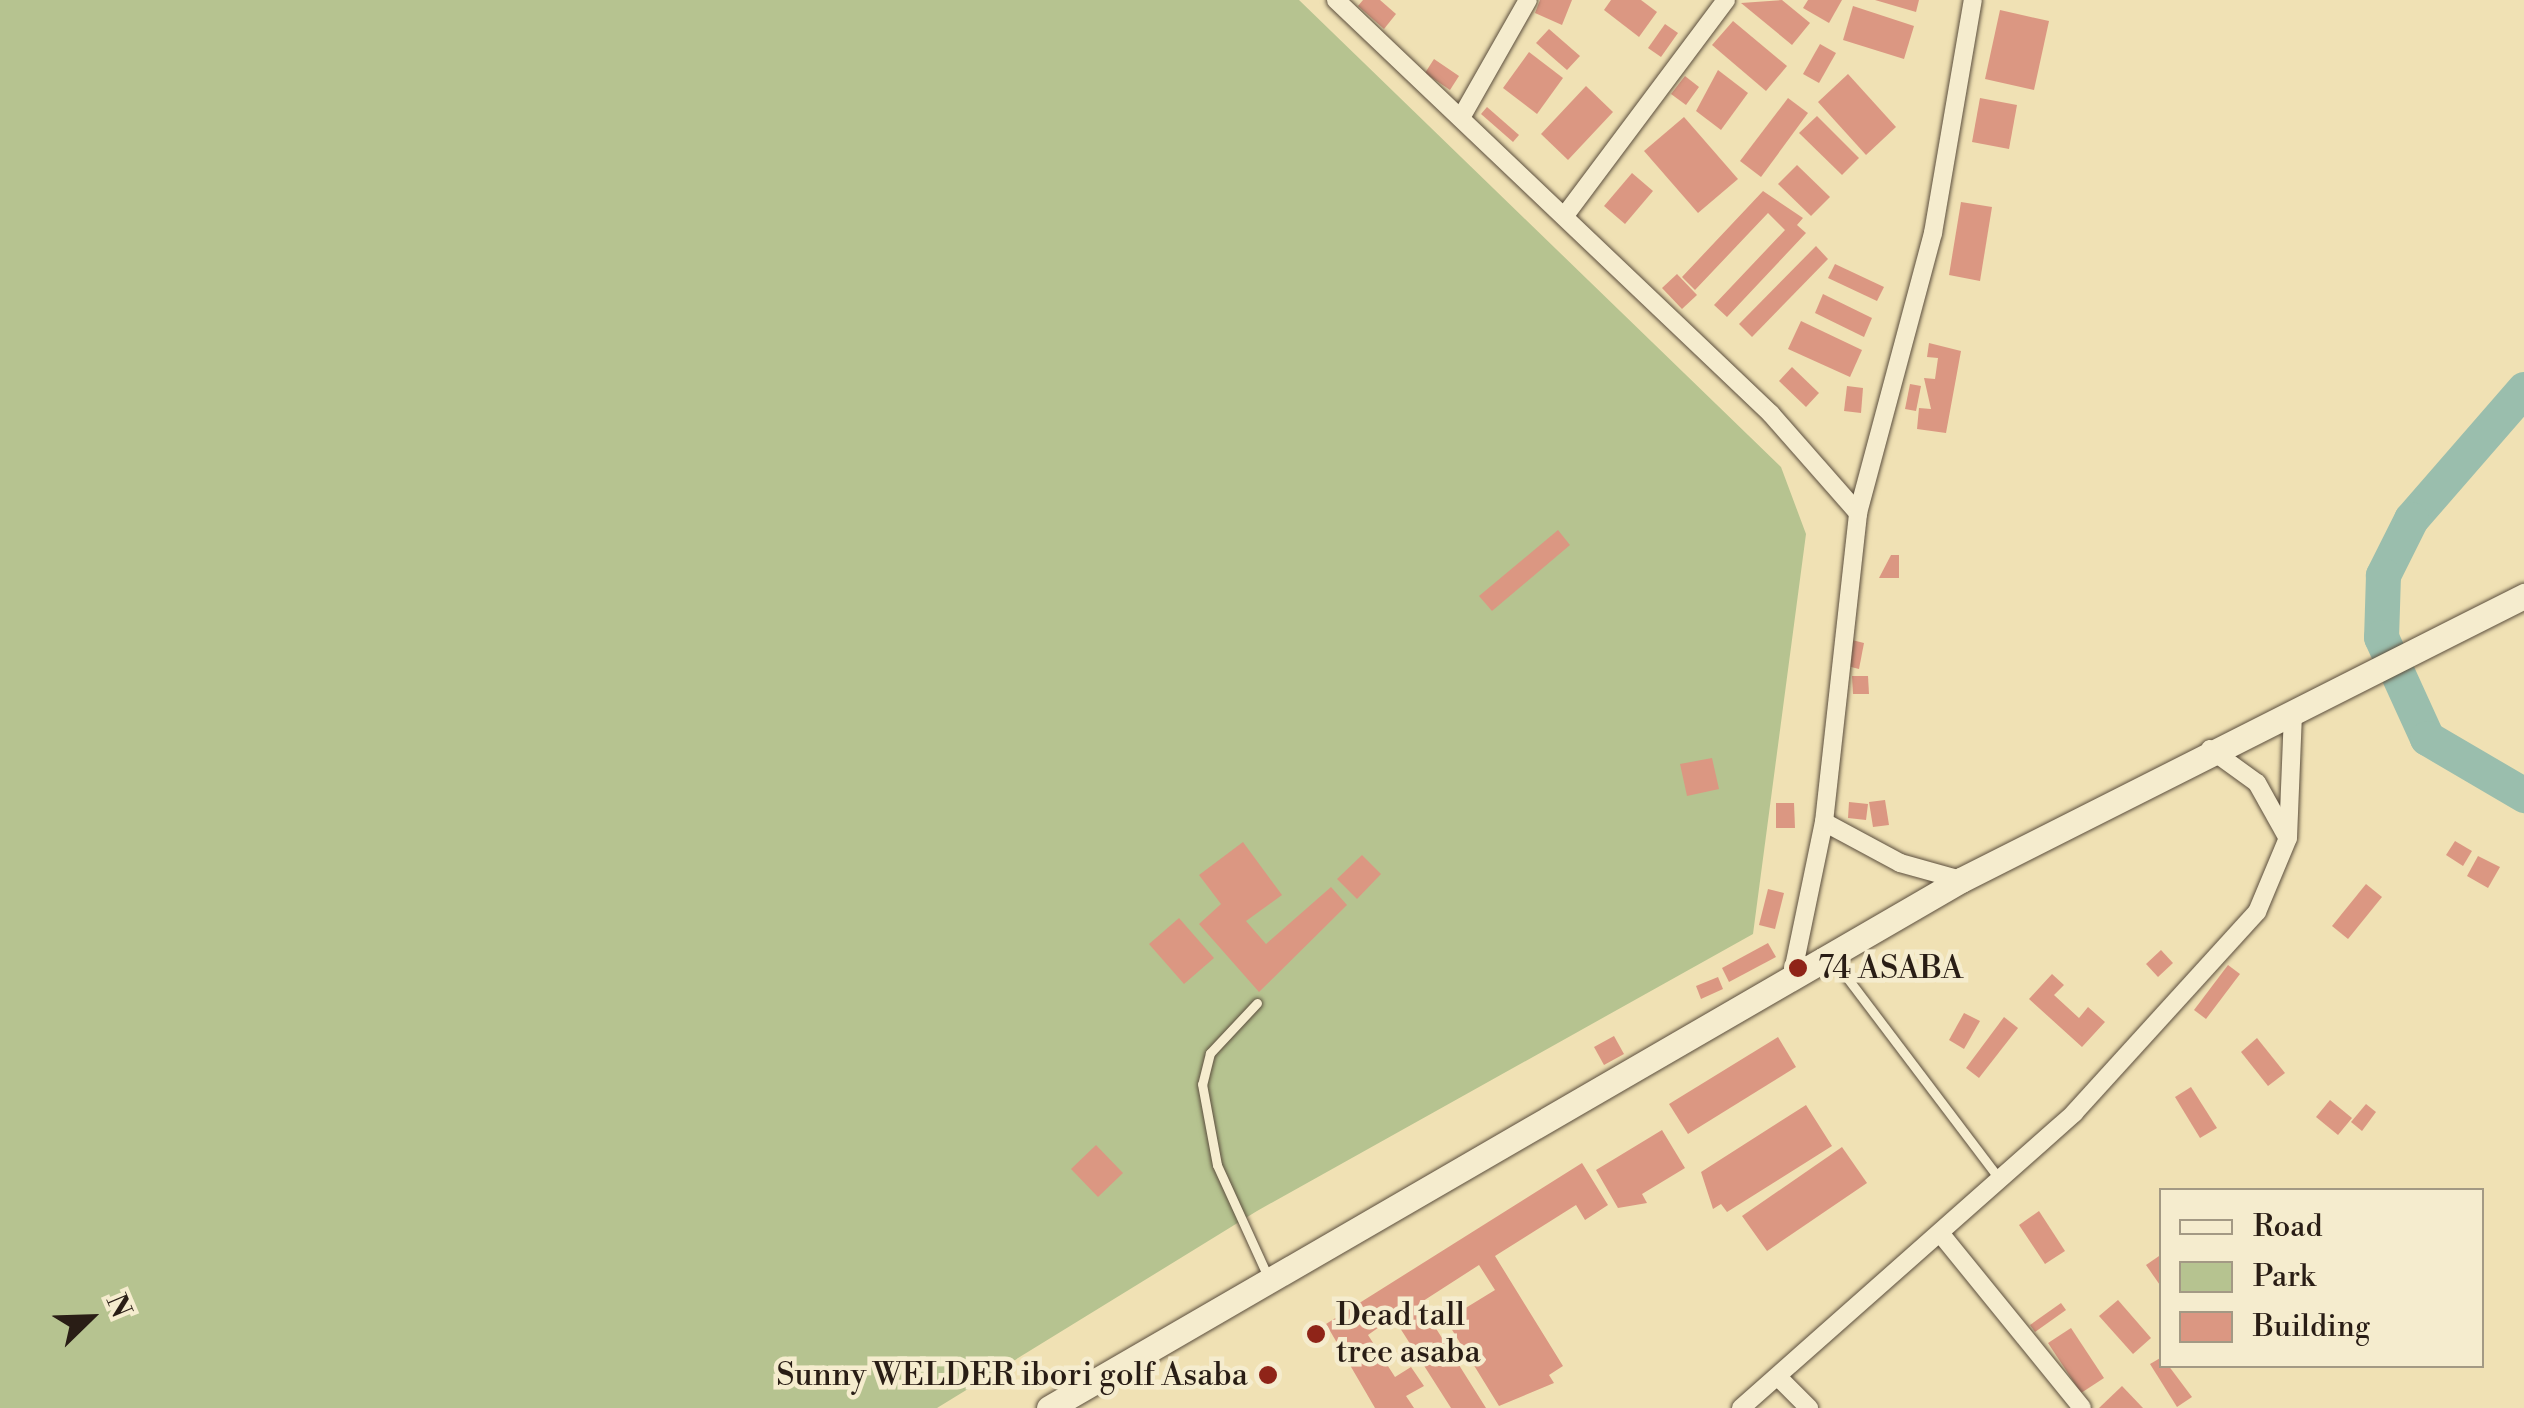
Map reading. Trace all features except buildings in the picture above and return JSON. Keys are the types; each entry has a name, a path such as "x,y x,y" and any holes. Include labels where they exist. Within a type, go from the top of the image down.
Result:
{"main road":[{"path":"1049,1408 1790,985 1961,880 2210,749 2293,713 2524,596"}],"street":[{"path":"1336,0 1566,214 1771,414 1858,513"},
{"path":"1462,116 1528,0"},
{"path":"1566,214 1726,0"},
{"path":"1790,985 1824,822 1858,513 1933,233 1973,0"},
{"path":"1741,1408 2000,1180 2125,1061 2257,912 2288,838 2293,713"},
{"path":"2210,749 2257,783 2288,838"},
{"path":"1824,822 1900,864 1961,880"},
{"path":"1940,1233 2082,1408"},
{"path":"1778,1377 1810,1408"}],"lane":[{"path":"1833,958 2000,1180"},
{"path":"1256,1002 1210,1054 1202,1084 1217,1165 1270,1282"}],"green space":[{"path":"0,0 1299,0 1781,467 1806,534 1753,934 1257,1211 937,1408 0,1408"}],"waterway":[{"path":"2524,389 2411,519 2383,575 2381,637 2427,738 2524,795"}],"place":[{"name":"74 ASABA","path":"1798,968"},
{"name":"Dead tall tree asaba","path":"1316,1334"},
{"name":"Sunny WELDER ibori golf Asaba","path":"1268,1375"}]}
